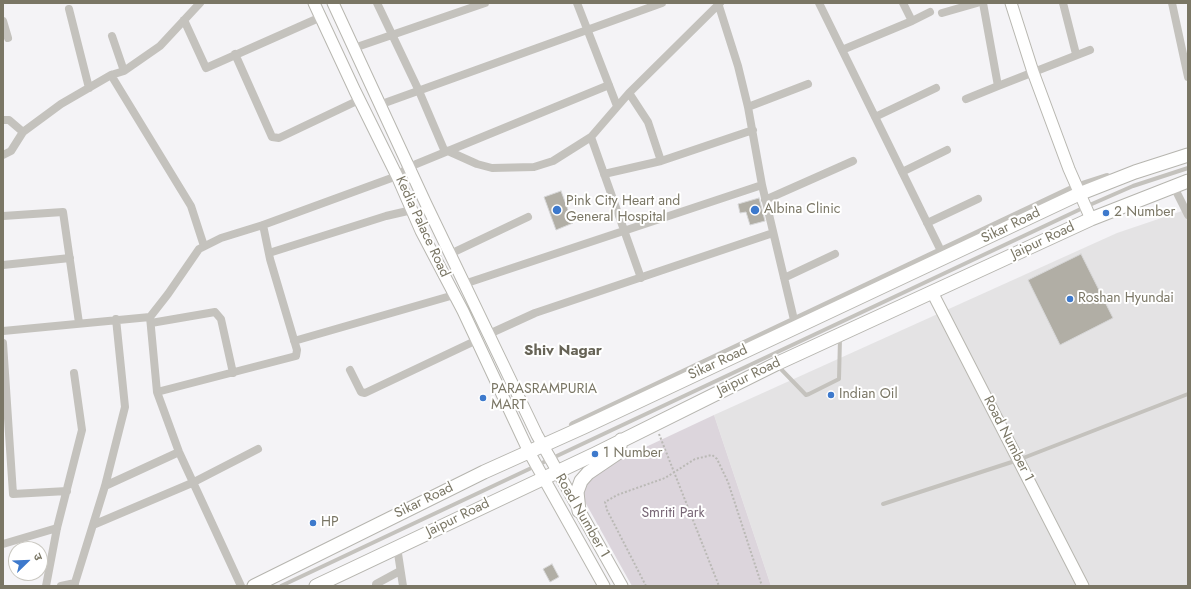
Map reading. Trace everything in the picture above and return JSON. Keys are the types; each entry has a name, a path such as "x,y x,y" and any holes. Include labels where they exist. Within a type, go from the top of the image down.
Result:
{"main road":[{"name":"Sikar Road","path":"254,586 379,522 529,452 542,443 1077,190 1188,155"},
{"name":"Jaipur Road","path":"316,586 655,424 776,364 1091,219 1188,180"},
{"path":"579,511 577,492 581,481 588,473 618,452 621,440"}],"street":[{"name":"Kedia Palace Road","path":"314,3 412,210 477,340 529,452"},
{"name":"Kedia Palace Road","path":"333,3 464,284 542,443"},
{"path":"377,3 447,151 477,164 492,168 534,167 553,161 591,137 629,93 719,3 738,66 748,107 765,200 795,324"},
{"path":"354,48 485,3"},
{"path":"577,3 617,106"},
{"path":"380,105 662,3"},
{"path":"819,3 942,255"},
{"path":"903,3 912,21"},
{"path":"942,13 977,3"},
{"path":"983,3 998,86"},
{"path":"1011,3 1033,72 1077,190 1091,219"},
{"path":"1063,3 1076,54"},
{"path":"1172,3 1188,77"},
{"path":"3,155 11,152 23,132 61,104 111,75 124,71 160,46 196,5"},
{"path":"69,9 89,88"},
{"path":"842,50 930,12"},
{"path":"184,20 206,68 320,17"},
{"path":"3,21 8,38"},
{"path":"112,36 124,71"},
{"path":"966,99 1076,54 1090,50"},
{"path":"235,54 272,137 279,138 359,100"},
{"path":"111,75 191,206 204,246"},
{"path":"748,107 808,84"},
{"path":"241,586 192,483 157,392 150,320 199,249 221,238 263,225 397,176 409,167 609,85"},
{"path":"875,117 936,88"},
{"path":"629,93 648,122 661,161"},
{"path":"3,120 9,120 23,132"},
{"path":"604,174 661,161 753,130"},
{"path":"591,137 641,278"},
{"path":"1077,190 1188,149"},
{"path":"902,172 947,150"},
{"path":"765,200 853,161"},
{"path":"464,284 762,185"},
{"path":"1173,185 1188,215"},
{"path":"927,223 978,199"},
{"path":"269,253 386,216 412,210"},
{"path":"3,216 63,212 79,323"},
{"path":"450,254 528,217"},
{"path":"157,392 294,357 297,350 269,253 263,225"},
{"path":"489,334 535,313 773,234"},
{"path":"784,278 835,254"},
{"path":"3,265 70,258"},
{"name":"Road Number 1","path":"932,292 1083,586"},
{"path":"294,341 454,295"},
{"path":"3,331 116,319 150,320 215,312 221,319 233,373"},
{"path":"61,586 74,584 105,486 125,407 116,319"},
{"path":"350,370 361,392 365,393 477,340"},
{"path":"3,343 4,384 13,494 67,491"},
{"path":"46,586 57,528 82,430 74,373"},
{"name":"Road Number 1","path":"542,443 622,586"},
{"path":"93,525 192,483 258,449"},
{"path":"105,486 179,452"},
{"name":"Road Number 1","path":"529,452 542,478 604,586"},
{"path":"3,544 57,528"},
{"path":"397,547 403,586"},
{"path":"376,586 376,584 400,572"}],"lane":[{"path":"281,586 1085,207 1133,186 1188,168"},
{"path":"776,364 806,395 810,394 839,380 840,335"},
{"path":"883,504 1018,460 1188,394"}],"path":[{"path":"655,424 719,586"},
{"path":"646,586 607,510 605,502 617,495 665,478 686,464 700,457 712,454 717,459 728,482 762,586"}],"shaded area":[{"path":"1188,209 1188,586 771,586 714,415 1117,233"}],"green space":[{"name":"Smriti Park","path":"714,415 771,586 632,586 580,493 582,485 601,468"}],"building":[{"path":"561,191 573,223 556,230 544,197"},
{"path":"759,198 765,221 750,225 746,212 740,213 738,204"},
{"name":"Roshan Hyundai","path":"1081,254 1113,318 1060,345 1028,280"},
{"path":"552,564 559,577 550,582 543,569"}],"place":[{"name":"Pink City Heart and General Hospital","path":"557,210"},
{"name":"Albina Clinic","path":"755,210"},
{"name":"2 Number","path":"1106,213"},
{"name":"Roshan Hyundai","path":"1070,299"},
{"name":"Indian Oil","path":"831,395"},
{"name":"PARASRAMPURIA MART","path":"483,398"},
{"name":"1 Number","path":"595,454"},
{"name":"HP","path":"313,523"}],"district":[{"name":"Shiv Nagar","path":"563,351"}]}
